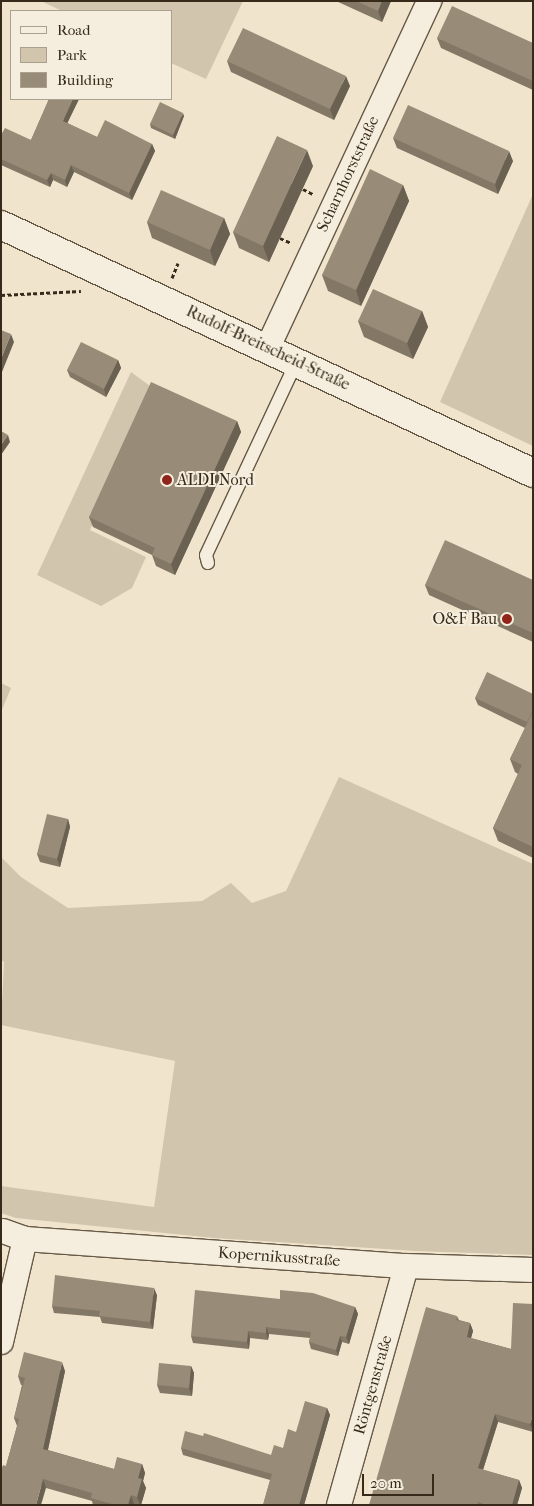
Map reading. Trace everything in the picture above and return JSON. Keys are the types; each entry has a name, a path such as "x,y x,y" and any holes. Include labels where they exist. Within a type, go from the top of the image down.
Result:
{"street":[{"name":"Scharnhorststraße","path":"268,348 429,1"},
{"name":"Rudolf-Breitscheid-Straße","path":"1,225 297,361 533,474"},
{"name":"Kopernikusstraße","path":"2,1231 25,1239 406,1266 533,1270"},
{"path":"1,1342 25,1239"},
{"name":"Röntgenstraße","path":"339,1505 406,1266"}],"lane":[{"path":"208,563 206,555 297,361"}],"path":[{"path":"1,295 91,291 108,274"}],"green space":[{"path":"41,1 243,1 206,79 172,63 172,10 60,10"},
{"path":"533,194 533,446 440,402"},
{"path":"131,372 154,389 90,530 146,557 132,588 101,606 37,575"},
{"path":"1,683 11,688 1,712"},
{"path":"339,777 533,864 533,1255 416,1251 214,1238 16,1218 1,1213 1,1186 154,1207 175,1061 1,1025 4,962 1,960 1,857 21,877 68,908 202,901 231,883 252,903 286,891"}],"building":[{"path":"356,1 382,1 378,11"},
{"path":"452,6 533,43 533,81 437,38"},
{"path":"243,28 346,76 330,109 227,61"},
{"path":"49,100 73,100 63,121 97,137 105,120 152,144 129,193 71,165 65,180 51,173 47,180 1,159 1,135 5,128 31,140"},
{"path":"160,102 183,113 173,135 150,124"},
{"path":"408,105 509,151 495,184 393,138"},
{"path":"277,136 307,150 263,246 233,232"},
{"path":"370,169 403,185 356,290 322,275"},
{"path":"161,190 224,218 210,250 147,222"},
{"path":"373,289 422,311 407,343 358,321"},
{"path":"1,330 11,334 1,359"},
{"path":"81,342 118,360 104,389 67,370"},
{"name":"ALDI Nord","path":"151,382 237,421 171,564 152,555 155,548 89,517"},
{"path":"1,431 8,435 1,445"},
{"name":"O&F Bau","path":"445,540 533,580 533,633 425,585"},
{"path":"487,672 533,694 533,710 527,722 475,698"},
{"path":"533,711 533,847 493,828 522,765 510,759"},
{"path":"47,814 68,819 57,859 37,854"},
{"path":"55,1275 154,1288 150,1322 99,1316 100,1311 52,1306"},
{"path":"195,1290 280,1299 280,1290 313,1293 355,1307 346,1337 340,1336 336,1350 309,1342 311,1332 266,1327 266,1333 248,1331 247,1342 191,1336"},
{"path":"513,1303 533,1304 533,1414 530,1424 495,1414 478,1468 519,1480 512,1505 486,1505 478,1502 477,1505 369,1505 426,1307 457,1316 456,1320 470,1323 467,1337 511,1349"},
{"path":"24,1352 62,1362 43,1449 114,1469 117,1457 142,1464 138,1478 142,1479 137,1497 131,1495 128,1505 115,1505 91,1498 92,1493 43,1479 36,1505 1,1505 1,1470 3,1465 6,1466 19,1419 14,1418 25,1378 18,1376"},
{"path":"159,1363 191,1366 189,1388 157,1385"},
{"path":"305,1401 327,1408 299,1505 263,1505 272,1474 181,1448 185,1431 203,1436 204,1433 271,1455 274,1445 283,1448 288,1429 296,1432"}],"place":[{"name":"ALDI Nord","path":"167,480"},
{"name":"O&F Bau","path":"507,619"}]}
